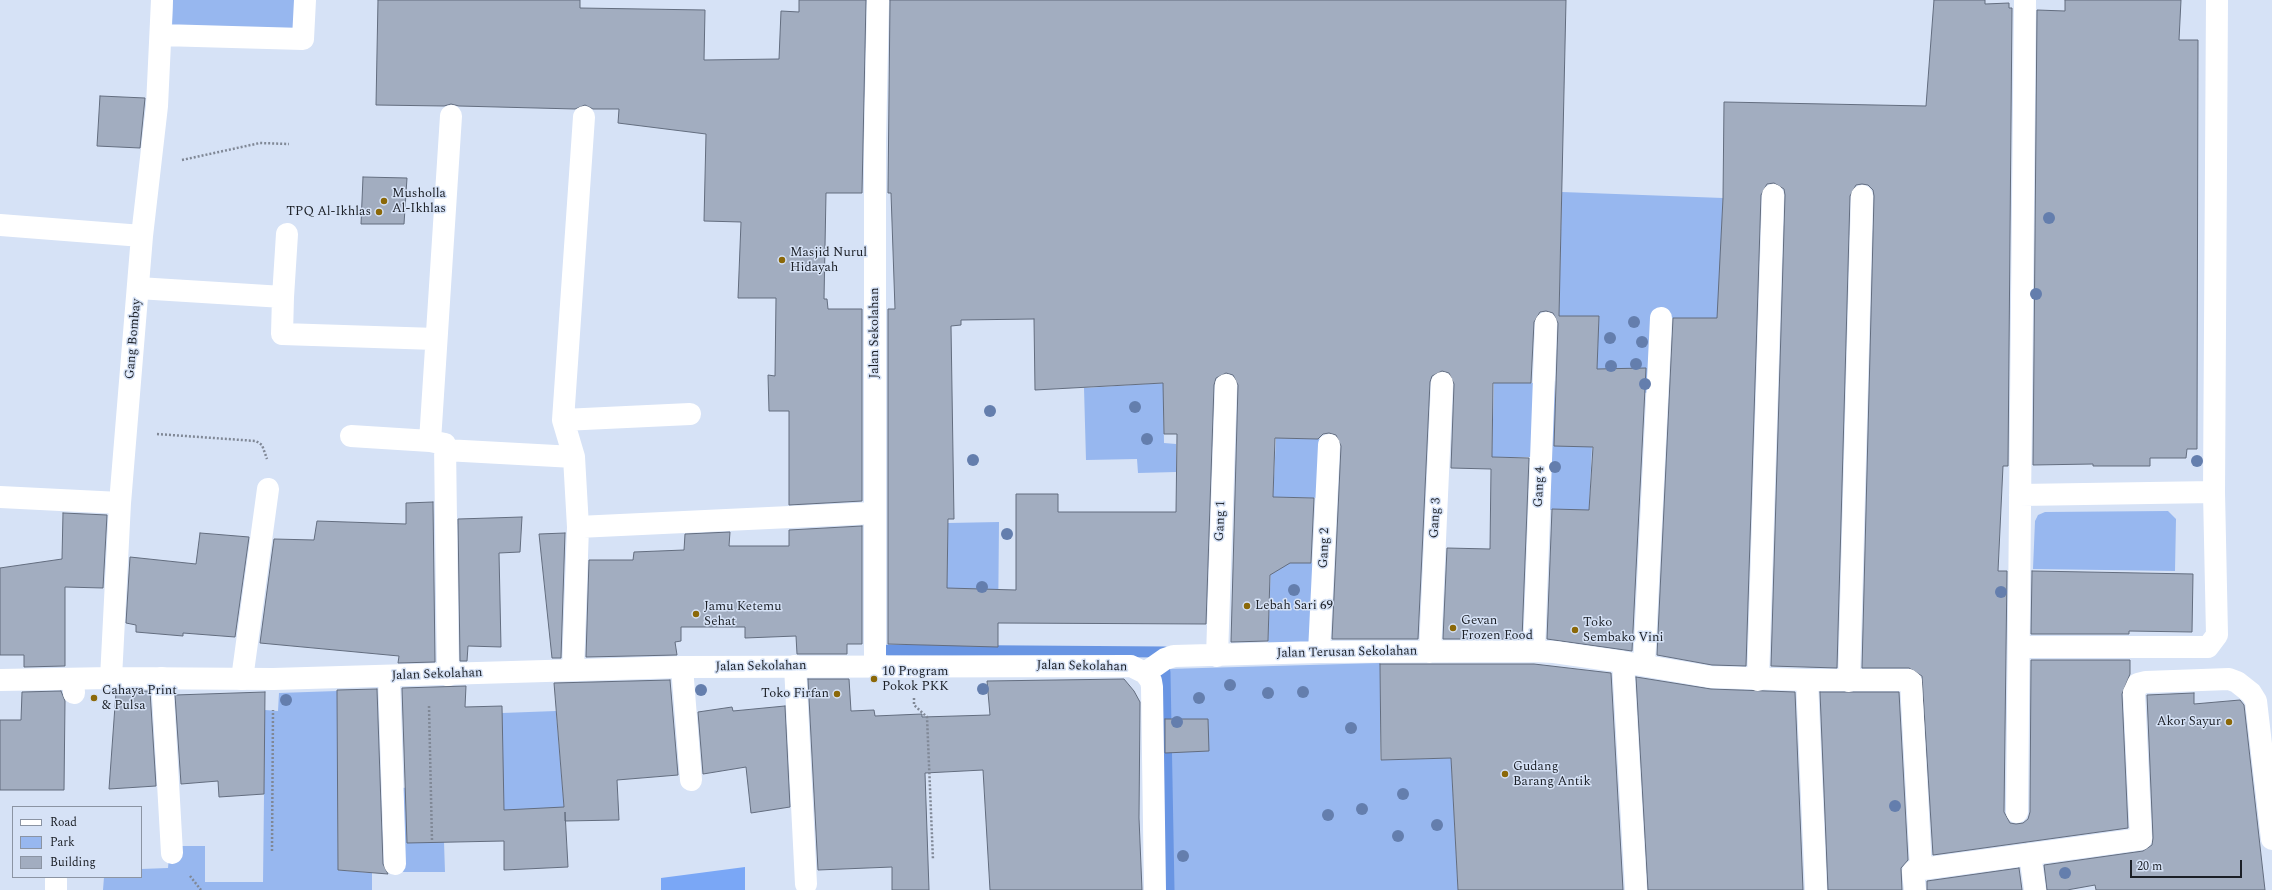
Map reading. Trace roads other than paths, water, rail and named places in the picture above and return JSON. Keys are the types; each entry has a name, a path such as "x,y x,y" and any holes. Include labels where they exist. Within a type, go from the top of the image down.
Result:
{"street":[{"name":"Gang Bombay","path":"111,678 125,432 142,236 157,106 162,0"},
{"path":"161,35 303,38 305,0"},
{"name":"Jalan Sekolahan","path":"874,666 876,513 875,142 878,0"},
{"path":"2016,812 2025,0"},
{"path":"2019,647 2208,647 2217,635 2214,492 2217,0"},
{"path":"438,675 436,339 451,116"},
{"path":"573,670 578,527 574,457 564,420 584,117"},
{"path":"1758,680 1773,195"},
{"path":"1849,681 1862,196"},
{"path":"0,225 142,236"},
{"path":"287,234 282,334 436,339"},
{"path":"138,288 283,297"},
{"path":"1644,665 1661,318"},
{"name":"Gang 4","path":"1544,651 1546,323"},
{"name":"Gang 3","path":"1430,652 1442,383"},
{"name":"Gang 1","path":"1217,656 1226,386"},
{"path":"564,420 690,414"},
{"path":"350,436 437,446 574,457"},
{"name":"Gang 2","path":"1319,652 1329,445"},
{"path":"242,679 268,489"},
{"path":"2020,495 2214,492"},
{"path":"0,497 120,504"},
{"path":"578,527 876,513"},
{"name":"Jalan Terusan Sekolahan","path":"1145,673 1165,659 1174,656 1319,652 1544,651 1644,665 1706,677 1758,680 1908,680 1911,682 1921,869"},
{"path":"1623,662 1636,890"},
{"path":"795,666 806,884"},
{"name":"Jalan Sekolahan","path":"0,680 74,686 111,678 273,679 389,677 682,667 795,666 1131,666 1145,673"},
{"path":"682,667 691,780"},
{"path":"1145,673 1151,681 1152,687 1155,890"},
{"path":"389,677 395,864"},
{"path":"162,678 172,853"},
{"path":"1915,890 1913,871 1921,869 2141,839 2134,693 2138,684 2146,682 2229,679 2248,690 2256,701 2272,839"},
{"path":"1807,680 1816,890"},
{"path":"2030,854 2035,890"}],"waterway":[{"path":"888,650 1165,652"},
{"path":"1165,672 1169,890"}],"place":[{"name":"Musholla Al-Ikhlas","path":"384,201"},
{"name":"TPQ Al-Ikhlas","path":"379,212"},
{"name":"Masjid Nurul Hidayah","path":"782,260"},
{"name":"Lebah Sari 69","path":"1247,606"},
{"name":"Jamu Ketemu Sehat","path":"696,614"},
{"name":"Gevan Frozen Food","path":"1453,628"},
{"name":"Toko Sembako Vini","path":"1575,630"},
{"name":"10 Program Pokok PKK","path":"874,679"},
{"name":"Toko Firfan","path":"837,694"},
{"name":"Cahaya Print & Pulsa","path":"94,698"},
{"name":"Akor Sayur","path":"2229,722"},
{"name":"Gudang Barang Antik","path":"1505,774"}]}
